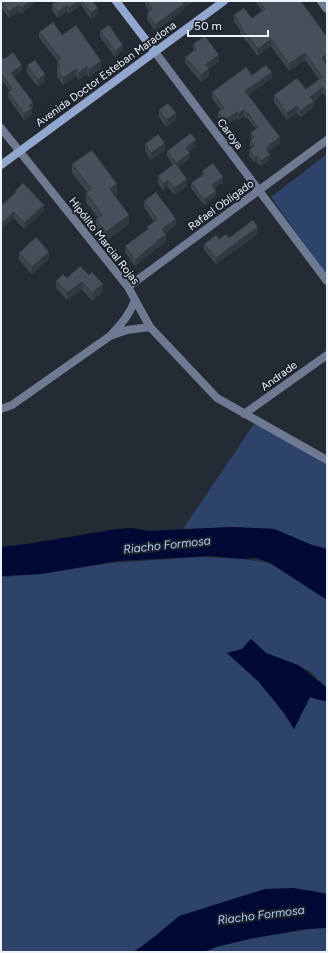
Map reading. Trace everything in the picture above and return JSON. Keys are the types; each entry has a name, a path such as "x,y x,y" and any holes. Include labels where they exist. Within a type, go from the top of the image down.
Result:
{"main road":[{"name":"Caroya","path":"116,1 155,52"},
{"name":"Avenida Doctor Esteban Maradona","path":"1,165 224,1"}],"street":[{"path":"321,1 327,9"},
{"name":"Caroya","path":"155,52 327,281"},
{"name":"Hipólito Marcial Rojas","path":"1,128 128,287 150,327 216,398 327,460"},
{"name":"Rafael Obligado","path":"128,287 327,140"},
{"path":"1,409 12,405 110,336 125,319 135,300"},
{"path":"110,336 127,330 150,327"},
{"name":"Andrade","path":"244,414 327,354"}],"shaded area":[{"path":"327,154 327,276 271,197"},
{"path":"256,421 327,460 327,549 312,545 274,529 239,527 183,529"},
{"path":"200,557 243,559 270,563 327,599 327,688 311,672 298,665 266,653 251,639 242,649 227,653 259,682 284,713 294,729 310,697 327,701 327,894 310,890 168,925 146,944 132,952 1,952 1,577 41,574 110,563"},
{"path":"327,928 327,952 204,952 238,941"}],"water":[{"name":"Riacho Formosa","path":"230,527 274,529 312,545 327,549 327,600 270,563 257,558 243,559 210,556 118,561 41,574 1,576 1,547 117,529 132,528 148,531"},
{"path":"251,639 266,653 298,665 327,688 327,701 310,697 294,729 284,713 259,682 227,653 242,649"},
{"name":"Riacho Formosa","path":"294,888 327,894 327,928 305,929 254,938 216,947 204,952 134,952 179,916 265,889"}],"building":[{"path":"1,1 31,1 21,8 19,5 9,12"},
{"path":"57,1 79,1 69,8 67,5 58,12 52,4"},
{"path":"82,1 93,1 98,8 91,13"},
{"path":"147,1 185,1 183,3 184,4 155,25 147,13 152,9"},
{"path":"259,1 301,1 327,37 327,54 322,58 327,65 327,92 323,87 310,97 314,101 300,111 297,106 287,113 274,95 297,78 306,89 322,77 305,53 289,64 271,39 258,49 240,27 241,26 234,15 244,8 252,18 265,9"},
{"path":"53,22 62,35 76,25 101,61 89,70 87,67 79,73 76,69 63,78 57,70 60,67 57,62 61,59 39,32"},
{"path":"109,25 123,45 115,51 100,31"},
{"path":"205,36 219,55 206,64 209,69 201,75 185,57 196,49 193,44"},
{"path":"13,52 22,65 11,73 33,102 30,105 32,108 24,114 8,92 12,89 1,73 1,56 4,59"},
{"path":"35,60 45,74 38,80 27,65"},
{"path":"266,65 272,72 245,91 280,137 267,147 268,148 266,149 270,154 261,161 257,156 255,158 249,150 254,146 250,140 254,137 250,133 258,127 244,110 238,114 237,112 225,120 218,112 224,108 212,92 246,67 252,75"},
{"path":"168,103 176,113 166,120 159,110"},
{"path":"191,133 196,140 186,148 190,153 176,163 167,151"},
{"path":"158,134 165,143 151,153 145,144"},
{"path":"92,150 117,184 110,189 129,215 106,232 96,219 102,215 86,193 91,189 72,164"},
{"path":"175,163 187,179 174,188 168,180 163,184 158,176"},
{"path":"213,163 223,177 212,185 216,191 204,200 191,183 204,174 202,171"},
{"path":"23,183 44,205 24,223 14,212 1,224 1,206"},
{"path":"156,192 176,219 162,229 166,234 135,260 125,246 148,229 147,227 157,219 144,201"},
{"path":"253,220 258,227 216,258 204,244 216,235 219,239 226,234 229,238"},
{"path":"36,237 49,252 32,267 19,253"},
{"path":"80,266 89,275 92,272 103,284 92,293 82,282 67,293 56,281 63,274 67,278"}]}
